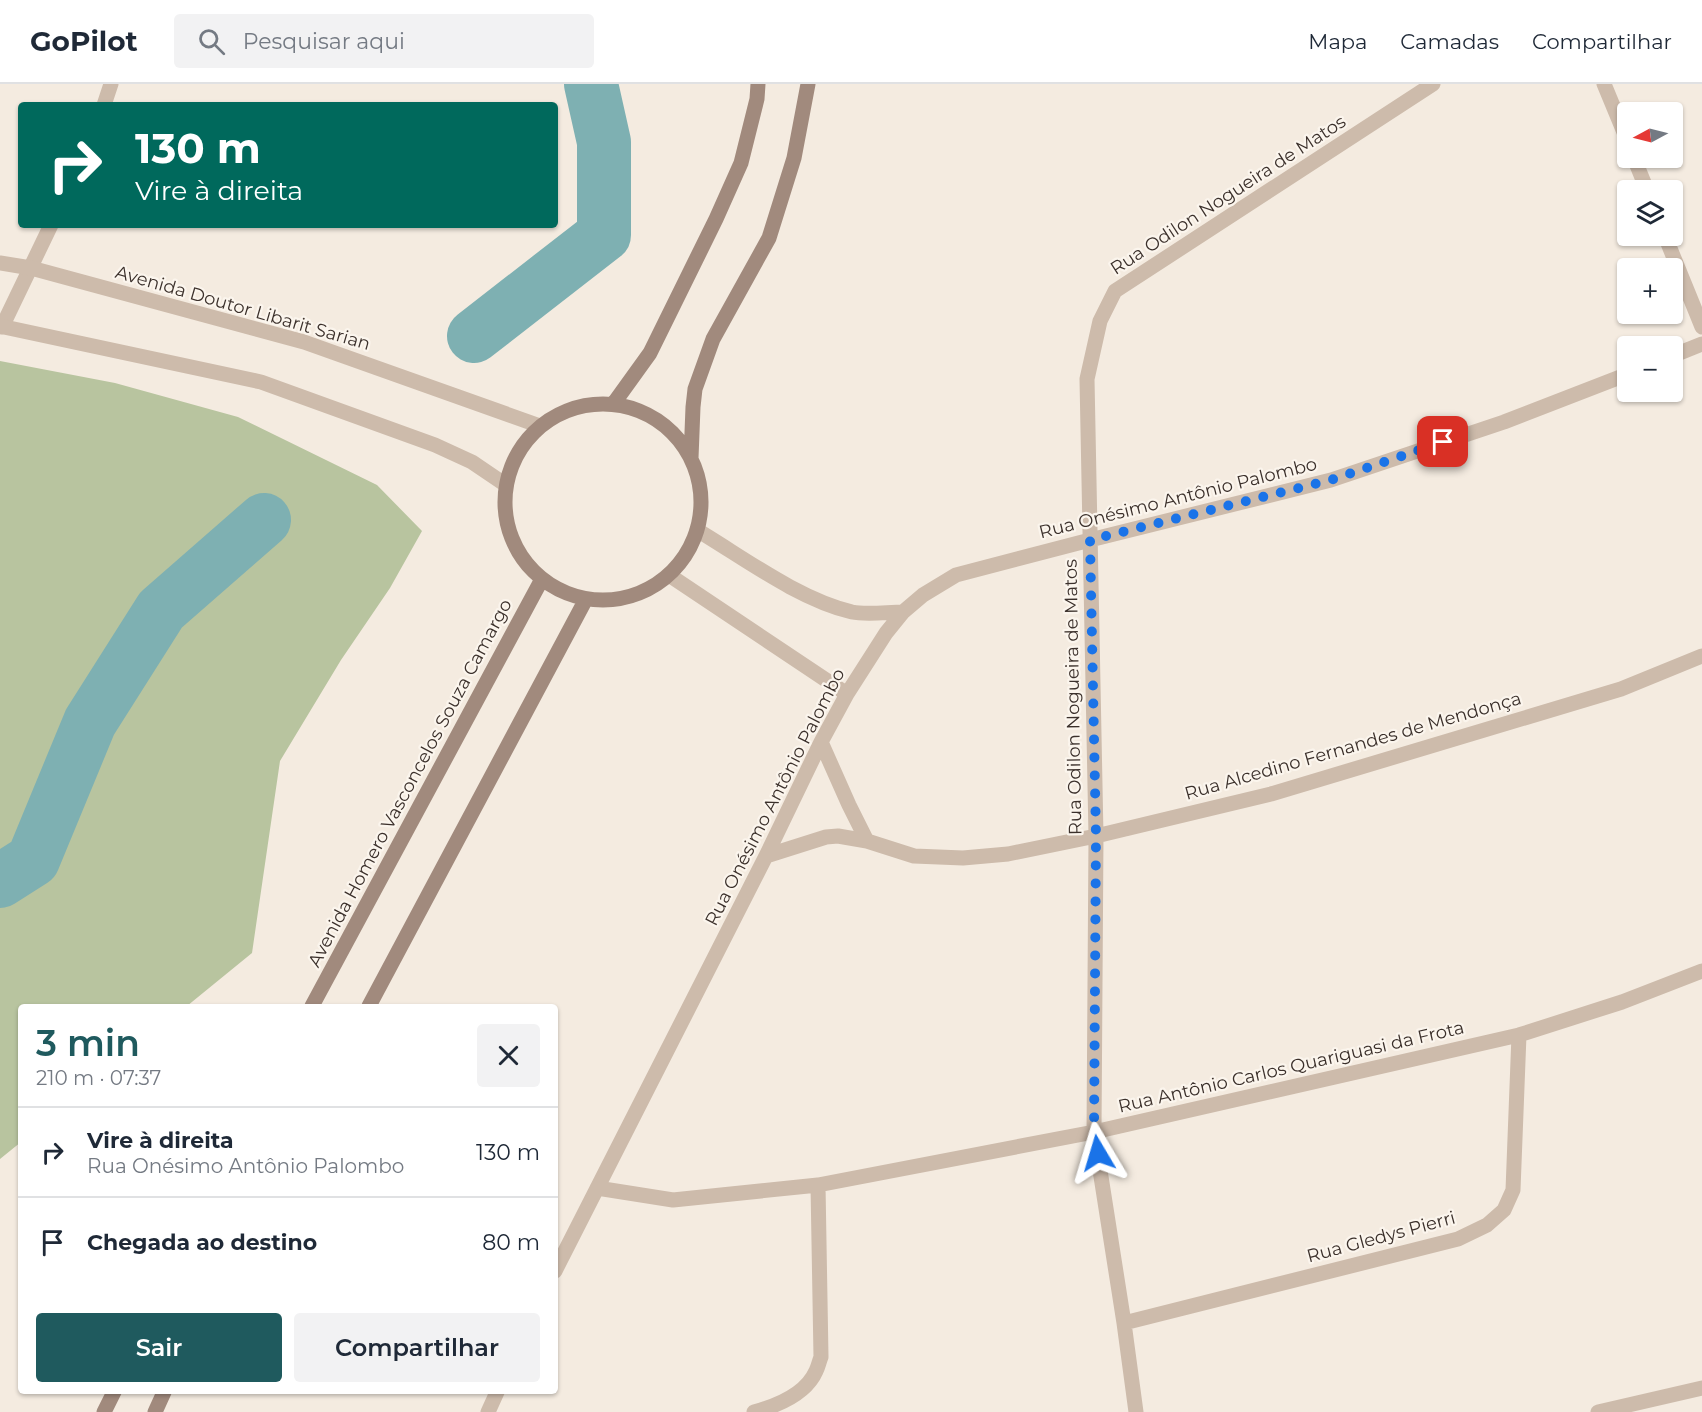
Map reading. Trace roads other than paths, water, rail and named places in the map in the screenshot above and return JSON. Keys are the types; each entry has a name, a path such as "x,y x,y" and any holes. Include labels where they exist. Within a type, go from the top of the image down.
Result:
{"main road":[{"path":"614,404 650,353 720,210 741,163 757,99 758,84"},
{"path":"691,458 695,389 713,339 769,238 795,158 808,84"},
{"path":"588,404 614,404 638,410 659,421 677,437 691,458 699,481 701,505 697,530 686,554 669,575 644,592 616,600 586,599 562,592 542,579 524,560 511,537 505,511 506,485 518,452 540,426 563,412 588,404"},
{"name":"Avenida Homero Vasconcelos Souza Camargo","path":"313,1004 542,579"},
{"path":"370,1004 586,599"},
{"path":"104,1412 113,1394"},
{"path":"155,1412 163,1394"}],"street":[{"path":"105,102 111,84"},
{"name":"Rua Odilon Nogueira de Matos","path":"1136,1412 1094,1132 1096,836 1087,379 1100,321 1116,291 1433,84"},
{"path":"1604,84 1617,115"},
{"path":"50,228 1,326 261,382 435,445 472,462 506,485"},
{"path":"1669,246 1702,327"},
{"name":"Avenida Doutor Libarit Sarian","path":"0,263 31,268 304,342 540,426"},
{"path":"1683,352 1702,344"},
{"name":"Rua Onésimo Antônio Palombo","path":"558,1264 847,694 886,633 903,612 923,596 956,576 1331,480 1504,422 1617,378"},
{"path":"697,530 764,572 808,596 853,613 903,612"},
{"path":"669,575 847,694"},
{"name":"Rua Alcedino Fernandes de Mendonça","path":"766,856 826,837 838,836 867,841 914,856 963,858 1008,854 1096,836 1282,790 1621,688 1702,656"},
{"path":"822,742 849,806 867,841"},
{"name":"Rua Antônio Carlos Quariguasi da Frota","path":"597,1188 673,1200 818,1185 1094,1132 1519,1035 1622,1002 1702,971"},
{"name":"Rua Gledys Pierri","path":"1124,1323 1458,1239 1487,1225 1504,1210 1513,1190 1519,1035"},
{"path":"754,1412 771,1407 792,1396 807,1384 816,1373 821,1357 818,1185"},
{"path":"1598,1412 1702,1388"},
{"path":"488,1412 496,1394"}],"waterway":[{"path":"474,336 604,235 604,142 591,84"},
{"path":"0,881 33,860 90,722 161,610 264,520"}]}
